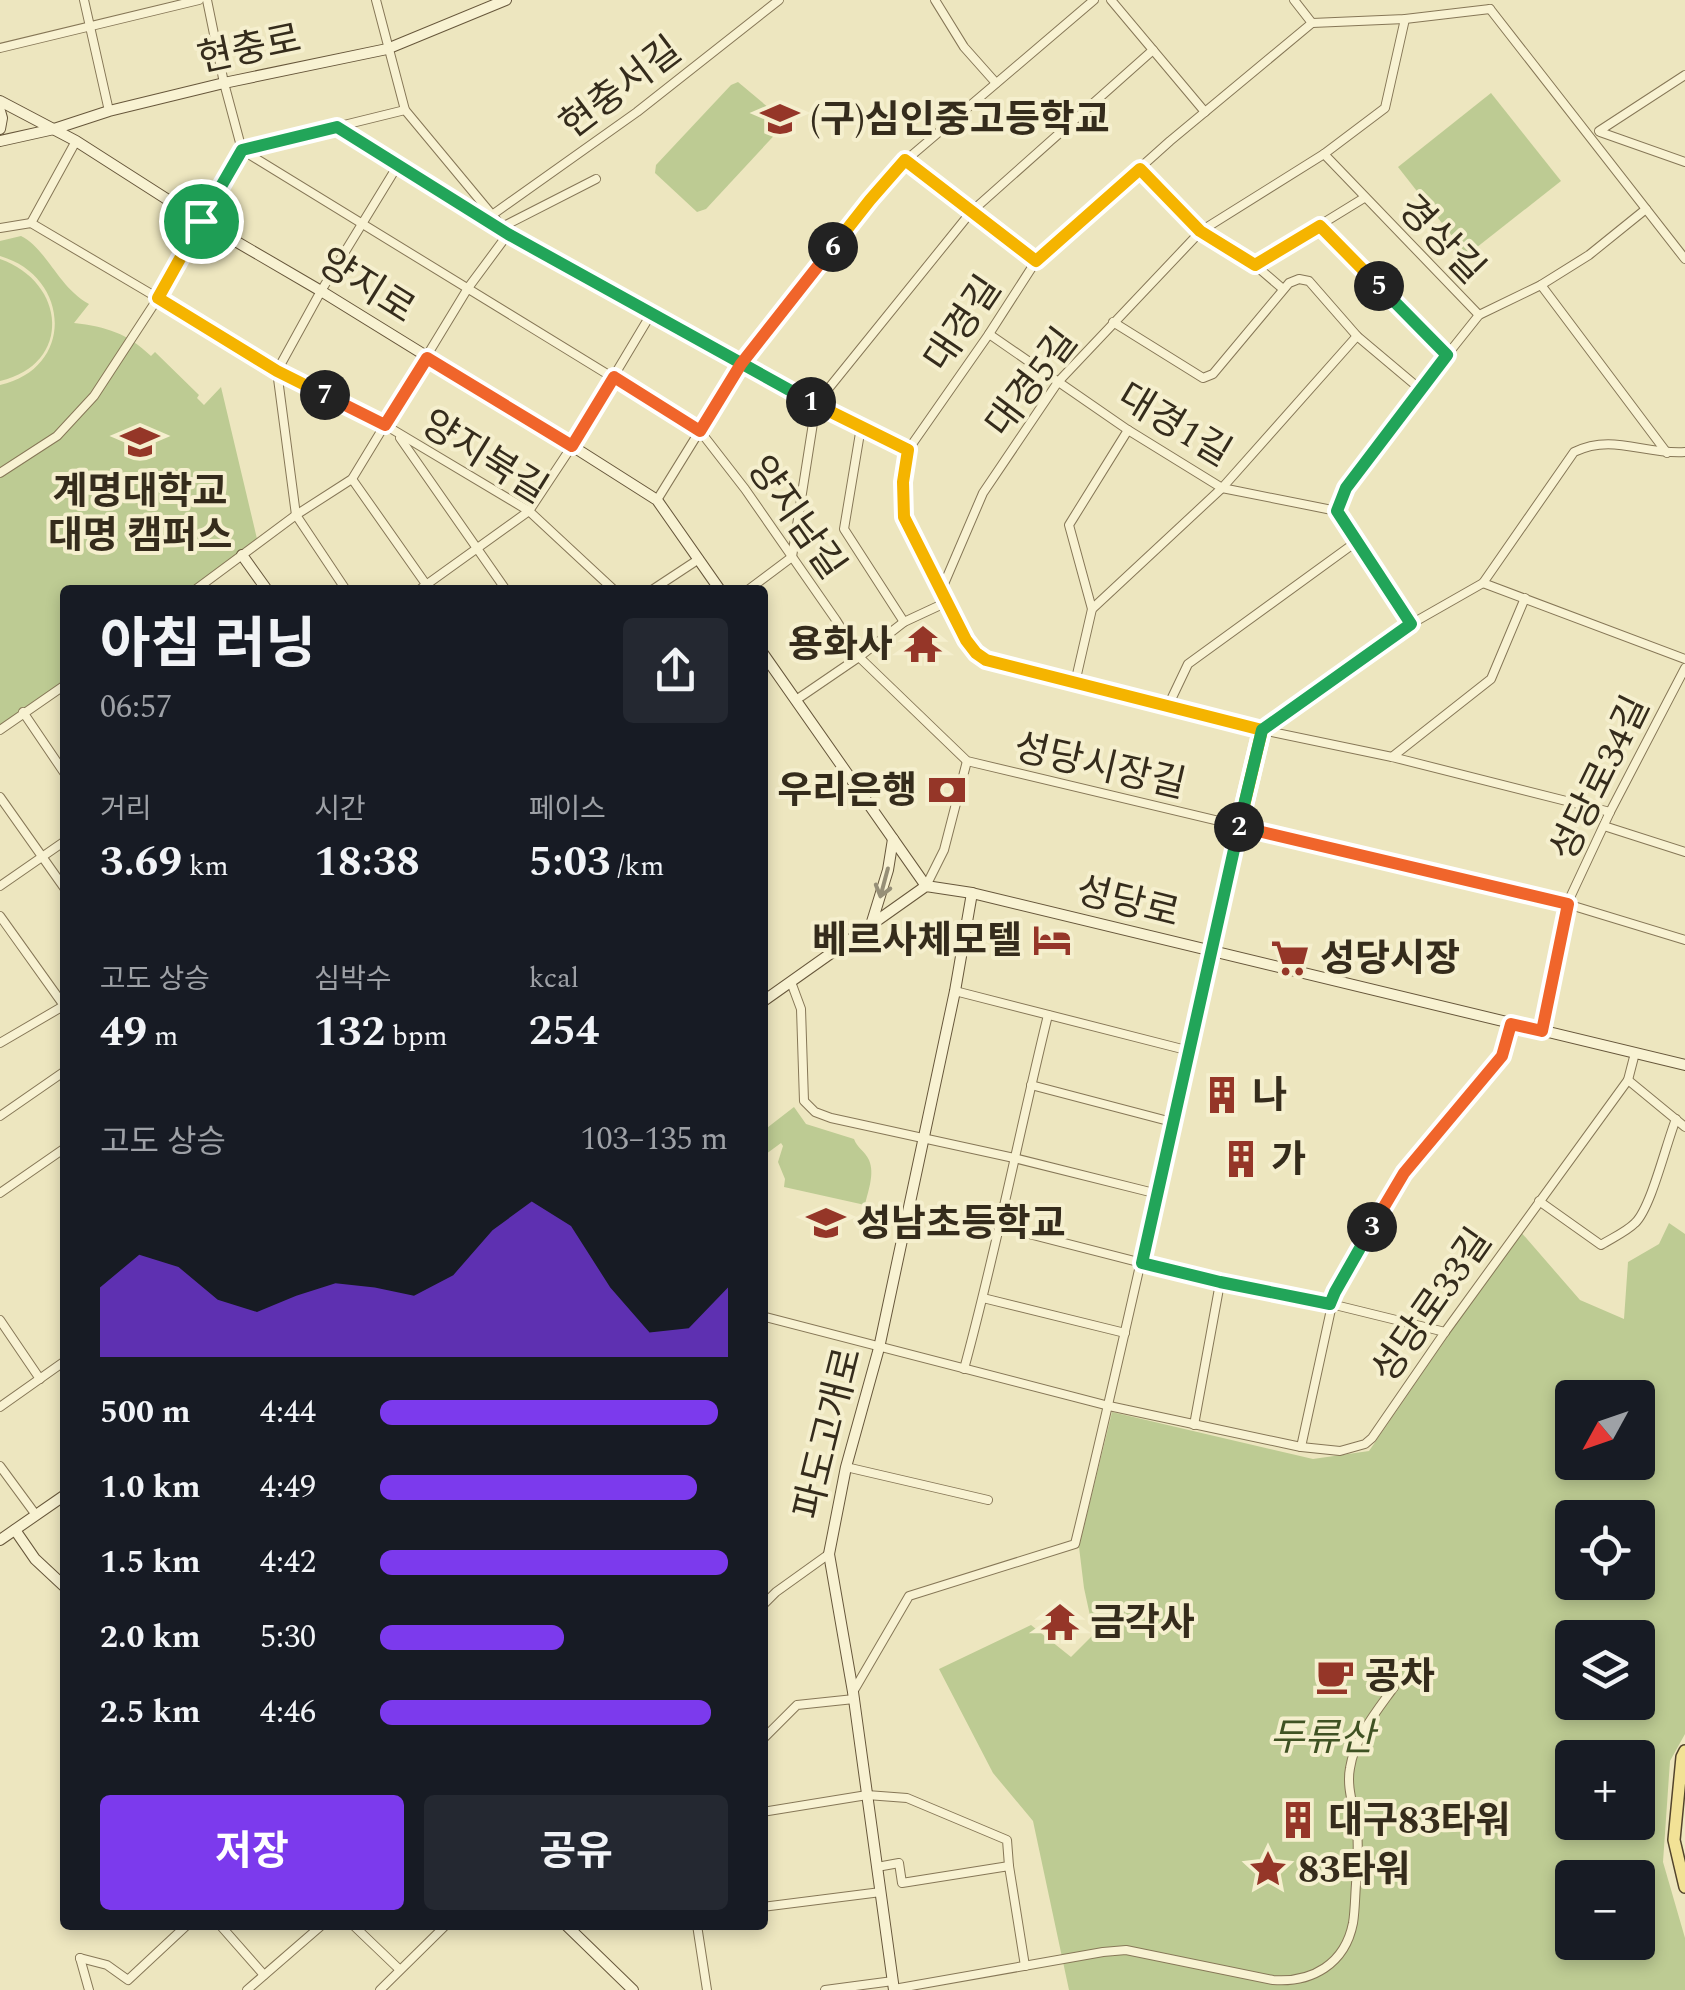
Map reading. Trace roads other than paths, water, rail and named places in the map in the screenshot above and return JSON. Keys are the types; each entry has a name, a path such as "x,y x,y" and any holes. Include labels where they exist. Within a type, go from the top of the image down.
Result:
{"main road":[{"name":"현충로","path":"0,140 224,83 389,48 506,0"},
{"name":"양지로","path":"1,103 76,141 657,500 717,585"},
{"path":"0,129 1,103"},
{"path":"242,555 263,585"},
{"path":"768,660 926,886 768,998"},
{"path":"871,925 893,839"},
{"name":"성당로","path":"926,886 972,893 1685,1065"},
{"name":"파도고개로","path":"894,1986 854,1696 829,1554 846,1467 879,1348 972,893"},
{"path":"0,1540 60,1498"},
{"path":"15,1530 34,1559 60,1582"},
{"path":"1685,1752 1674,1840 1685,1887"},
{"path":"572,1930 632,1990"}],"street":[{"path":"84,0 109,111"},
{"path":"0,48 203,0 242,150 158,298 94,396 57,436 0,473"},
{"path":"376,0 405,110 505,230"},
{"name":"현충서길","path":"492,215 637,112 779,0"},
{"path":"935,0 964,47 996,84"},
{"path":"657,500 742,365 859,213 905,160 1094,0"},
{"path":"1111,0 1205,112"},
{"path":"1294,0 1312,23 1405,20 1490,5 1594,134 1685,260"},
{"name":"대경5길","path":"941,591 984,494 1058,382 1200,231 1324,154 1385,108 1405,20"},
{"name":"대경길","path":"1312,23 1036,261 908,450 903,482 904,517 966,640 986,660 1610,812"},
{"path":"755,585 792,557 816,404 971,212 1153,50"},
{"path":"1594,134 1685,74"},
{"path":"242,150 405,110"},
{"path":"337,127 651,314 908,450"},
{"path":"1594,134 1685,162"},
{"path":"0,228 30,223 76,141"},
{"name":"양지남길","path":"242,150 700,431 745,489 859,658 967,761"},
{"name":"경상길","path":"1324,154 1479,316 1346,488 1337,511"},
{"path":"905,160 1036,261"},
{"path":"343,585 296,515 277,371 321,290 398,165"},
{"path":"1140,169 1200,231 1255,265 1284,289"},
{"path":"202,585 352,479 505,230 596,179"},
{"path":"1255,265 1364,198"},
{"path":"1479,316 1589,255 1646,209"},
{"name":"양지북길","path":"30,223 277,371 385,425 529,511 609,585"},
{"path":"1320,226 1447,355"},
{"path":"1113,322 1204,378 1213,374 1289,283 1299,278 1309,281 1357,336 1420,389"},
{"path":"1542,284 1667,453"},
{"path":"429,585 529,511 651,314"},
{"name":"대경1길","path":"989,334 1128,430 1222,488 1337,511"},
{"path":"1092,609 1222,488 1357,336"},
{"path":"862,427 844,529 904,622"},
{"path":"1076,683 1092,609 1069,525 1128,430"},
{"path":"396,432 503,585"},
{"path":"768,1734 797,1705 854,1696 909,1596 1075,1544 1262,730 1411,624 1483,583 1574,452 1590,444 1611,443 1667,453 1685,452"},
{"path":"352,479 423,585"},
{"path":"1337,511 1411,624"},
{"path":"1168,706 1188,664 1356,542"},
{"path":"659,585 699,558"},
{"path":"1483,583 1685,659"},
{"path":"1392,758 1491,680 1524,598"},
{"path":"796,700 904,622 947,602"},
{"name":"성당로34길","path":"1542,1031 1568,904 1610,812 1685,668"},
{"path":"0,730 60,688"},
{"path":"23,712 60,767"},
{"path":"926,886 944,850 967,761"},
{"name":"성당시장길","path":"967,761 1568,904 1685,940"},
{"path":"0,797 60,882"},
{"path":"1604,826 1685,852"},
{"path":"0,886 60,845"},
{"path":"0,916 60,999"},
{"path":"790,982 801,1009 804,1101 808,1106 830,1118 1158,1194"},
{"path":"955,991 1190,1051"},
{"path":"0,1043 60,1009"},
{"path":"964,1369 1048,1015"},
{"path":"1301,1447 1335,1292 1404,1173 1502,1056 1511,1024"},
{"name":"성당로33길","path":"768,1318 1194,1425 1324,1451 1365,1444 1628,1080 1635,1053"},
{"path":"0,1116 60,1074"},
{"path":"1628,1080 1685,1127"},
{"path":"1031,1085 1172,1122"},
{"path":"1539,1201 1602,1245 1636,1222 1649,1199 1676,1119"},
{"path":"0,1193 60,1151"},
{"path":"998,1226 1220,1282 1444,1332"},
{"path":"1194,1425 1220,1282"},
{"path":"983,1298 1125,1333"},
{"path":"0,1320 40,1379"},
{"path":"0,1407 60,1365"},
{"path":"0,1466 36,1515"},
{"path":"846,1467 988,1500"},
{"path":"768,1600 829,1554"},
{"path":"824,1990 894,1986 1126,1950 1273,1980 1307,1978 1328,1965 1347,1942 1353,1924 1358,1856 1350,1769 1362,1733 1394,1687"},
{"path":"768,1811 868,1795 907,1798 1007,1840 1025,1966"},
{"path":"877,1866 899,1863 902,1882 1009,1866"},
{"path":"768,1906 881,1892"},
{"path":"89,1990 80,1958 107,1966 128,1980 182,1930"},
{"path":"224,1930 264,1975"},
{"path":"246,1990 316,1930"},
{"path":"358,1930 399,1969"},
{"path":"380,1990 441,1930"},
{"path":"576,1934 580,1930"},
{"path":"697,1930 707,1990"}],"place":[{"name":"(구)심인중고등학교","path":"780,119"},
{"name":"계명대학교 대명 캠퍼스","path":"140,442"},
{"name":"용화사","path":"923,644"},
{"name":"우리은행","path":"947,790"},
{"name":"베르사체모텔","path":"1052,940"},
{"name":"성당시장","path":"1290,958"},
{"name":"나","path":"1222,1095"},
{"name":"가","path":"1241,1159"},
{"name":"성남초등학교","path":"826,1223"},
{"name":"금각사","path":"1060,1622"},
{"name":"공차","path":"1335,1676"},
{"name":"대구83타워","path":"1298,1820"},
{"name":"83타워","path":"1268,1869"}],"park label":[{"name":"두류산","path":"1322,1737"}]}
